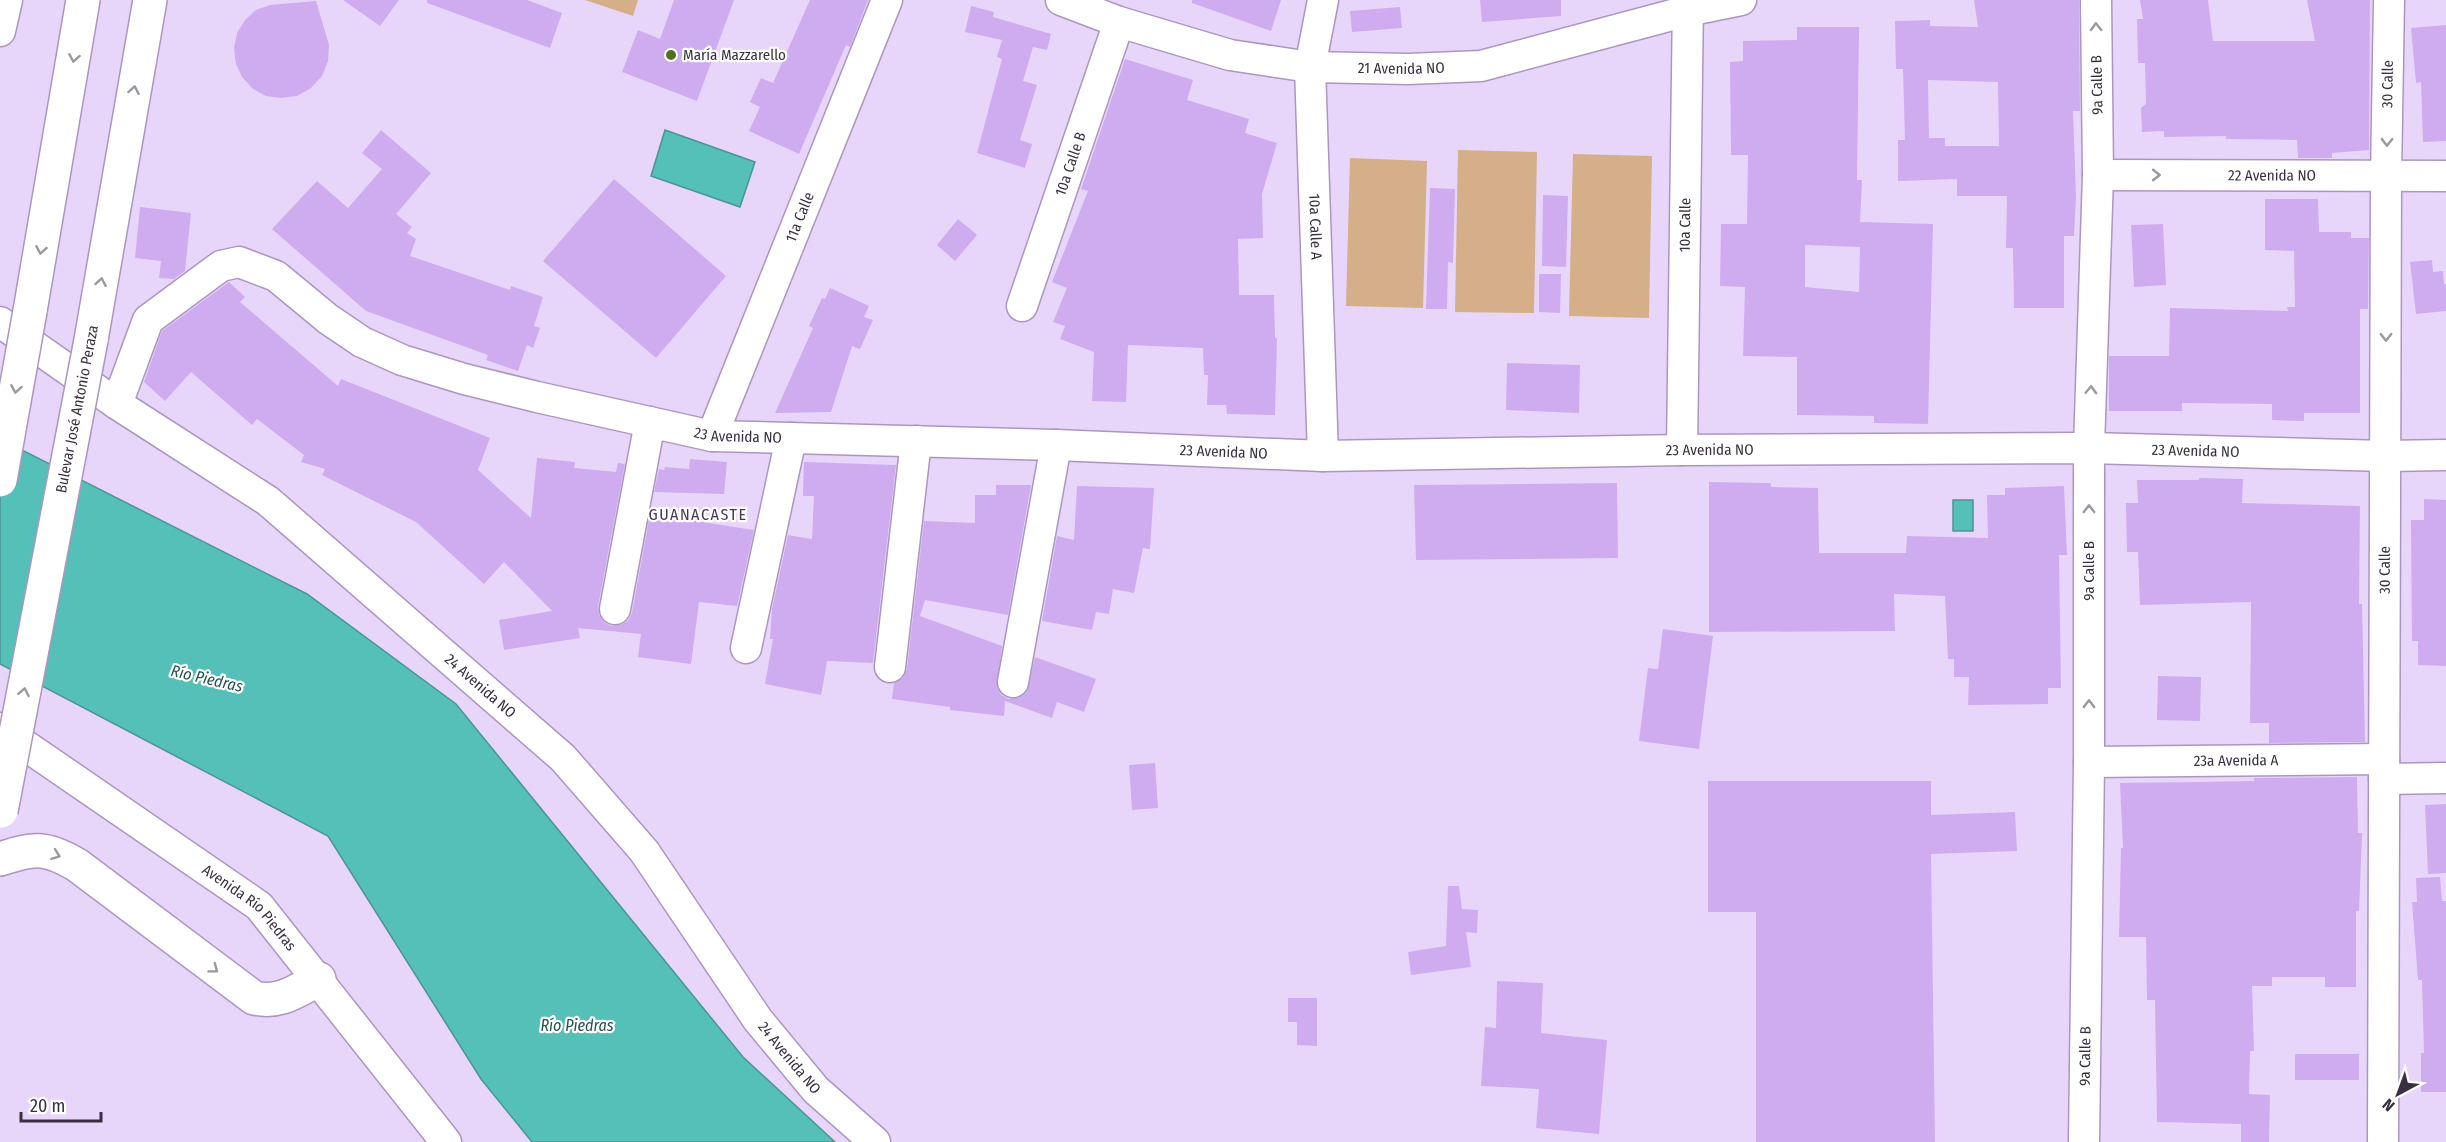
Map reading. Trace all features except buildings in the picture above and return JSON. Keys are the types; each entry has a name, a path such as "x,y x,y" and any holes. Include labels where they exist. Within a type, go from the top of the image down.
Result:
{"main road":[{"path":"0,480 15,316 83,0"},
{"name":"Bulevar José Antonio Peraza","path":"1,815 91,340 150,0"},
{"path":"0,859 29,849 59,855 77,865 254,998 275,1000 286,998 319,979"}],"street":[{"path":"0,31 7,0"},
{"name":"11a Calle","path":"712,436 887,0"},
{"name":"21 Avenida NO","path":"1061,0 1119,22 1230,55 1310,68 1408,69 1481,66 1688,6 1742,0"},
{"name":"10a Calle A","path":"1323,0 1310,68 1323,456"},
{"name":"9a Calle B","path":"2084,1142 2089,762 2089,448 2098,175 2096,0"},
{"name":"30 Calle","path":"2384,1142 2386,176 2389,0"},
{"name":"10a Calle","path":"1682,450 1688,6"},
{"name":"10a Calle B","path":"1022,306 1119,22"},
{"name":"22 Avenida NO","path":"2098,175 2446,176"},
{"name":"23 Avenida NO","path":"117,404 148,320 221,266 238,262 276,276 328,319 362,342 402,360 537,398 712,436 1056,445 1323,456 1682,450 2089,448 2385,456 2446,455"},
{"name":"24 Avenida NO","path":"15,316 117,404 268,501 563,758 644,851 758,1020 816,1090 874,1142"},
{"path":"615,609 650,422"},
{"path":"746,648 791,438"},
{"path":"890,667 916,441"},
{"path":"1013,682 1056,445"},
{"name":"Avenida Río Piedras","path":"0,728 259,906 446,1142"},
{"name":"23a Avenida A","path":"2089,762 2384,769 2446,778"}],"shaded area":[{"path":"585,0 638,0 633,16"},
{"path":"1458,150 1537,152 1534,313 1455,312"},
{"path":"1573,154 1652,156 1649,318 1569,316"},
{"path":"1350,158 1427,161 1423,308 1346,306"}],"water":[{"path":"665,130 755,162 740,207 651,176"},
{"name":"Río Piedras","path":"0,439 307,594 456,704 743,1057 835,1142 532,1142 481,1079 328,836 0,664"},
{"path":"1953,500 1973,500 1973,531 1953,531"}],"place":[{"name":"María Mazzarello","path":"671,55"}],"district":[{"name":"GUANACASTE","path":"698,514"}]}
